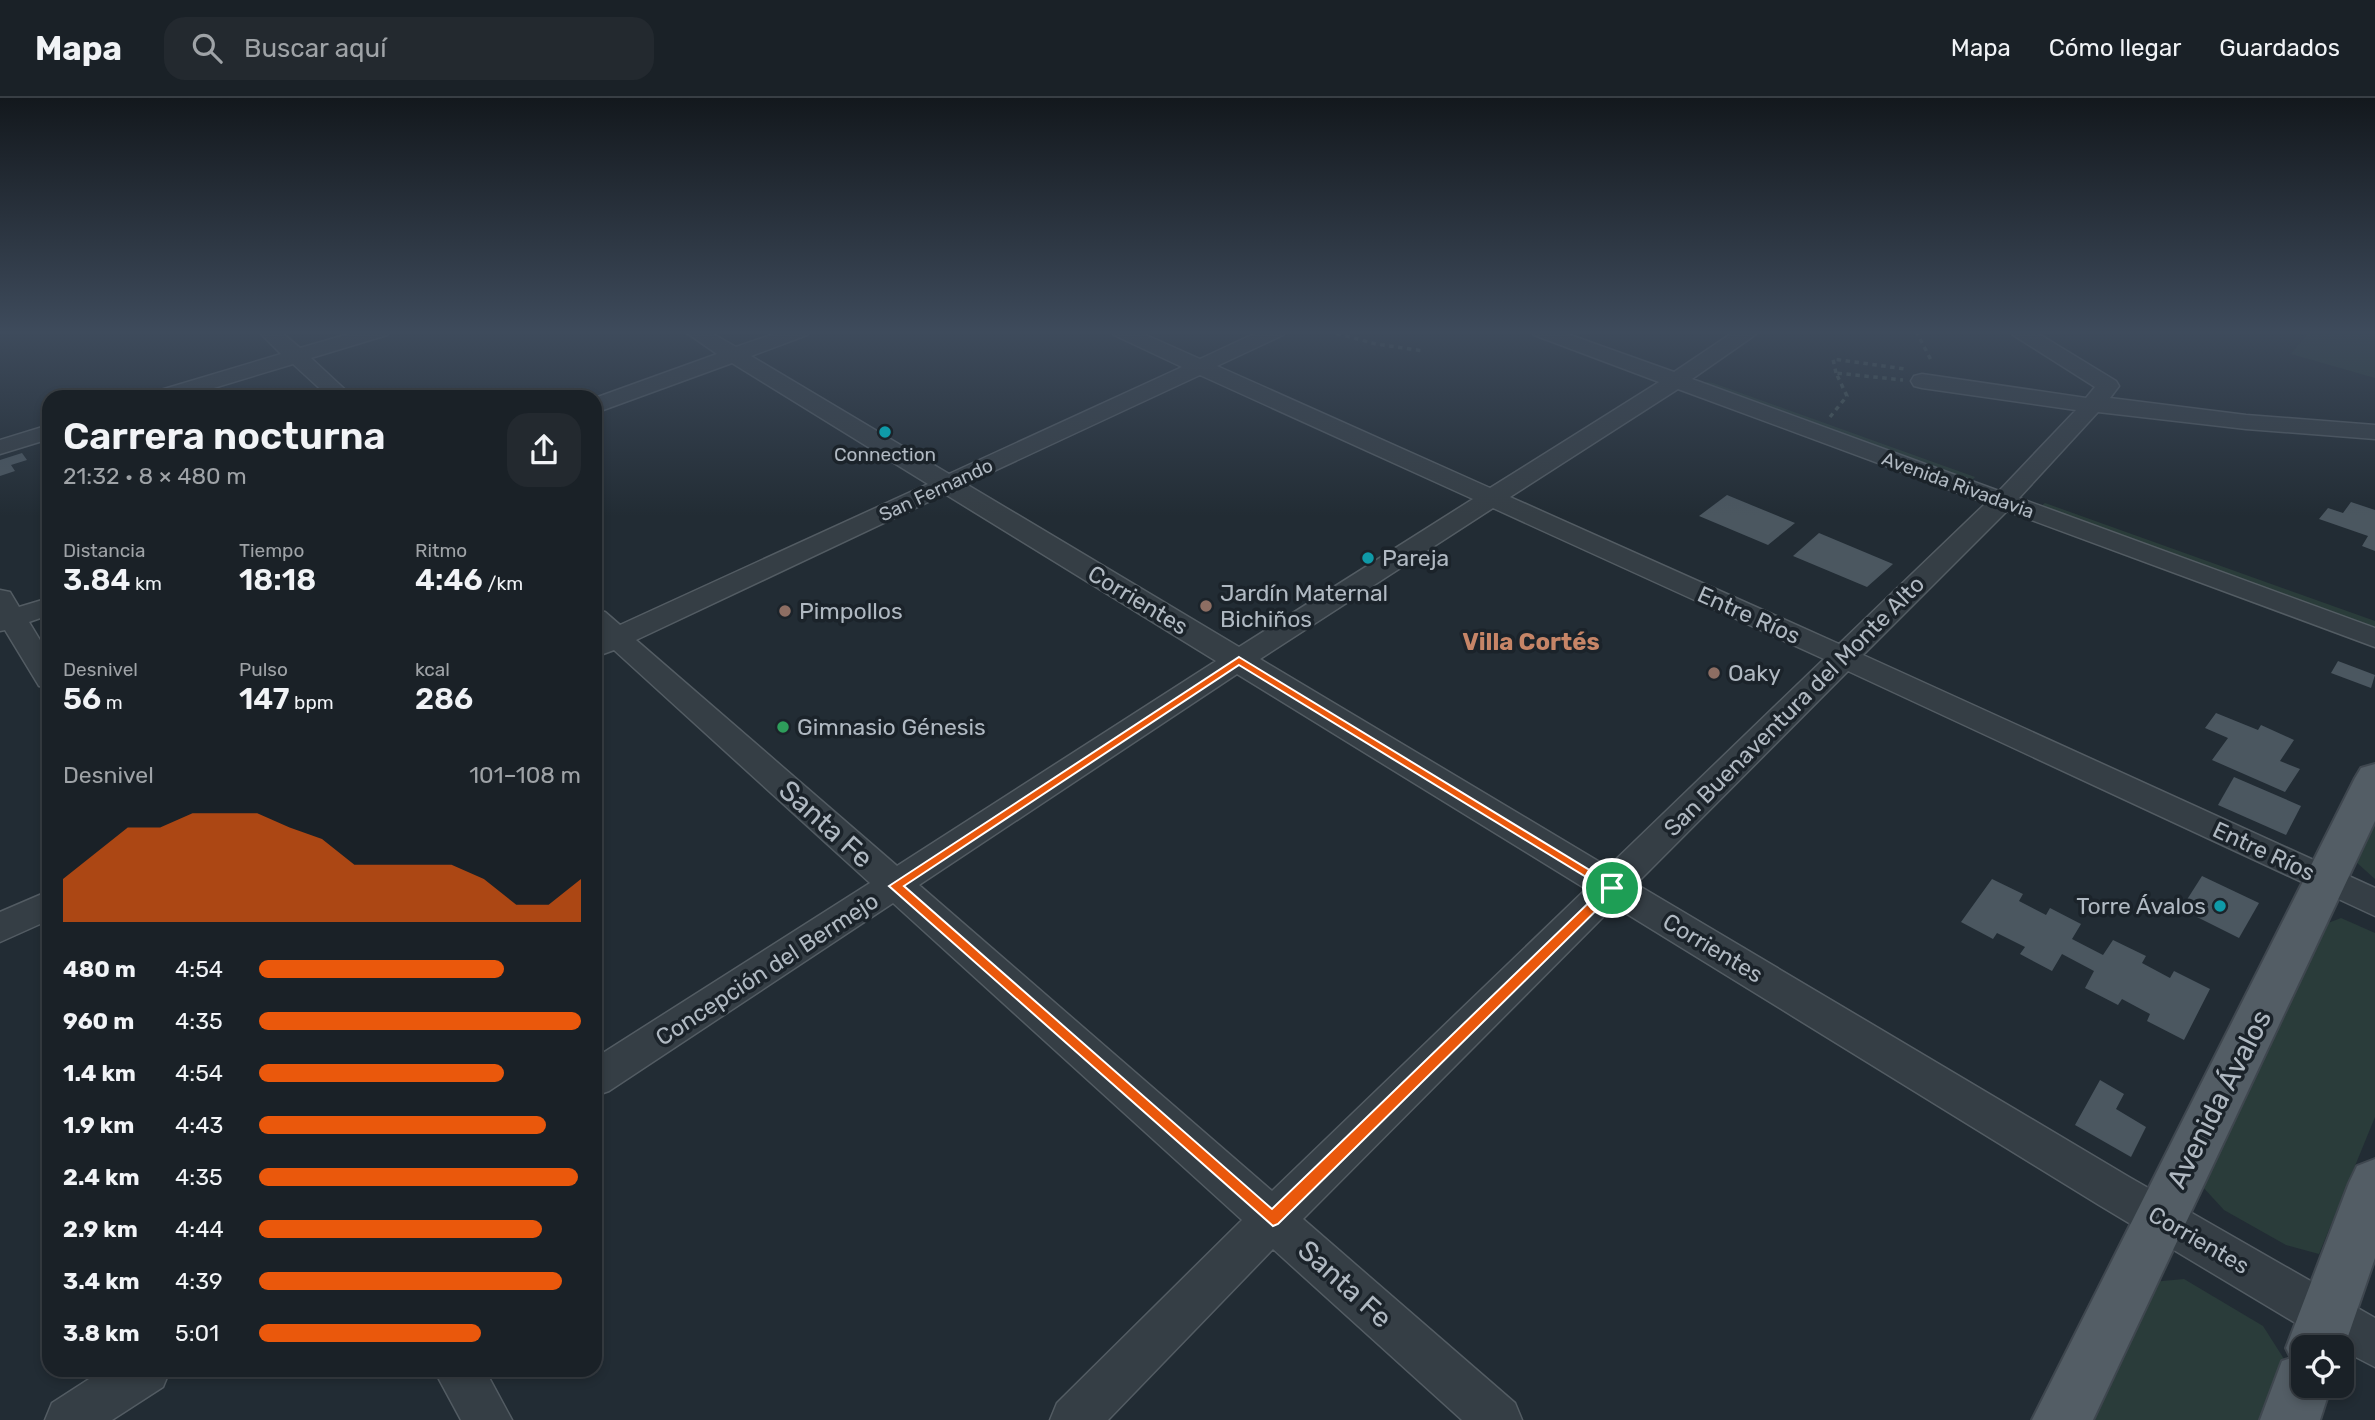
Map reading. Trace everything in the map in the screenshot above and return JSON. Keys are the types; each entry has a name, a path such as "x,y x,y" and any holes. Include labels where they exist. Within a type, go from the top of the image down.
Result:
{"main road":[{"name":"Avenida Ávalos","path":"2062,1420 2159,1218 2328,880 2375,778"},
{"path":"2321,1331 2375,1183"},
{"path":"2290,1420 2298,1398"}],"street":[{"path":"602,403 631,393"},
{"name":"Corrientes","path":"796,393 2159,1218 2321,1331 2375,1344"},
{"name":"San Fernando","path":"602,635 947,485 1142,393"},
{"name":"Entre Ríos","path":"1257,393 1843,657 2375,903"},
{"name":"Concepción del Bermejo","path":"602,1074 1239,660 1657,393"},
{"name":"Avenida Rivadavia","path":"1732,393 2009,495 2375,638"},
{"name":"Avenida Rivadavia","path":"1742,393 1828,419 2009,495 2375,616"},
{"path":"2022,393 2092,406 2110,405 2246,422 2375,432"},
{"name":"San Buenaventura del Monte Alto","path":"1074,1420 1273,1219 2009,495 2103,393"},
{"path":"0,447 42,434"},
{"path":"42,607 4,613 42,669"},
{"name":"Santa Fe","path":"602,635 895,886 1498,1420"},
{"path":"0,928 42,907"},
{"path":"69,1420 135,1377"},
{"path":"462,1377 488,1420"}],"path":[{"path":"1828,419 1839,409 1847,396 1845,393"}],"shaded area":[{"path":"1724,393 1740,393 1975,477 1969,483"},
{"path":"2045,503 2375,621 2375,634 2037,509"},
{"path":"2375,817 2375,879 2355,861"},
{"path":"2341,918 2375,933 2375,1117 2319,1254 2286,1245 2224,1210 2201,1185 2328,923"},
{"path":"2184,1279 2263,1326 2284,1359 2261,1420 2087,1420 2152,1282"}],"building":[{"path":"22,453 27,460 11,465 15,471 0,476 0,460"},
{"path":"1727,495 1795,523 1768,545 1699,516"},
{"path":"2351,502 2375,510 2375,551 2362,546 2368,536 2319,519 2328,508 2343,513"},
{"path":"1819,533 1893,564 1867,587 1793,556"},
{"path":"2338,661 2375,675 2371,688 2331,673"},
{"path":"2216,713 2258,730 2261,725 2294,740 2280,761 2300,769 2285,792 2212,760 2228,738 2205,728"},
{"path":"2234,777 2301,806 2286,835 2218,805"},
{"name":"Torre Ávalos","path":"2202,876 2259,903 2239,938 2181,909"},
{"path":"1992,879 2023,894 2019,901 2046,915 2050,908 2081,924 2072,939 2103,955 2113,940 2146,956 2142,963 2170,978 2174,971 2210,989 2184,1040 2147,1021 2150,1014 2122,999 2118,1005 2085,988 2094,971 2062,954 2052,971 2020,954 2025,947 1997,933 1993,939 1961,922"},
{"path":"2100,1080 2124,1094 2116,1109 2146,1127 2131,1157 2075,1125"}],"place":[{"name":"Connection","path":"885,432"},
{"name":"Pareja","path":"1368,558"},
{"name":"Jardín Maternal Bichiños","path":"1206,606"},
{"name":"Pimpollos","path":"785,611"},
{"name":"Oaky","path":"1714,673"},
{"name":"Gimnasio Génesis","path":"783,727"},
{"name":"Torre Ávalos","path":"2220,906"}],"district":[{"name":"Villa Cortés","path":"1531,642"}],"route":[{"path":"1239,660 1612,888 1273,1219 895,886 1239,660"}]}
